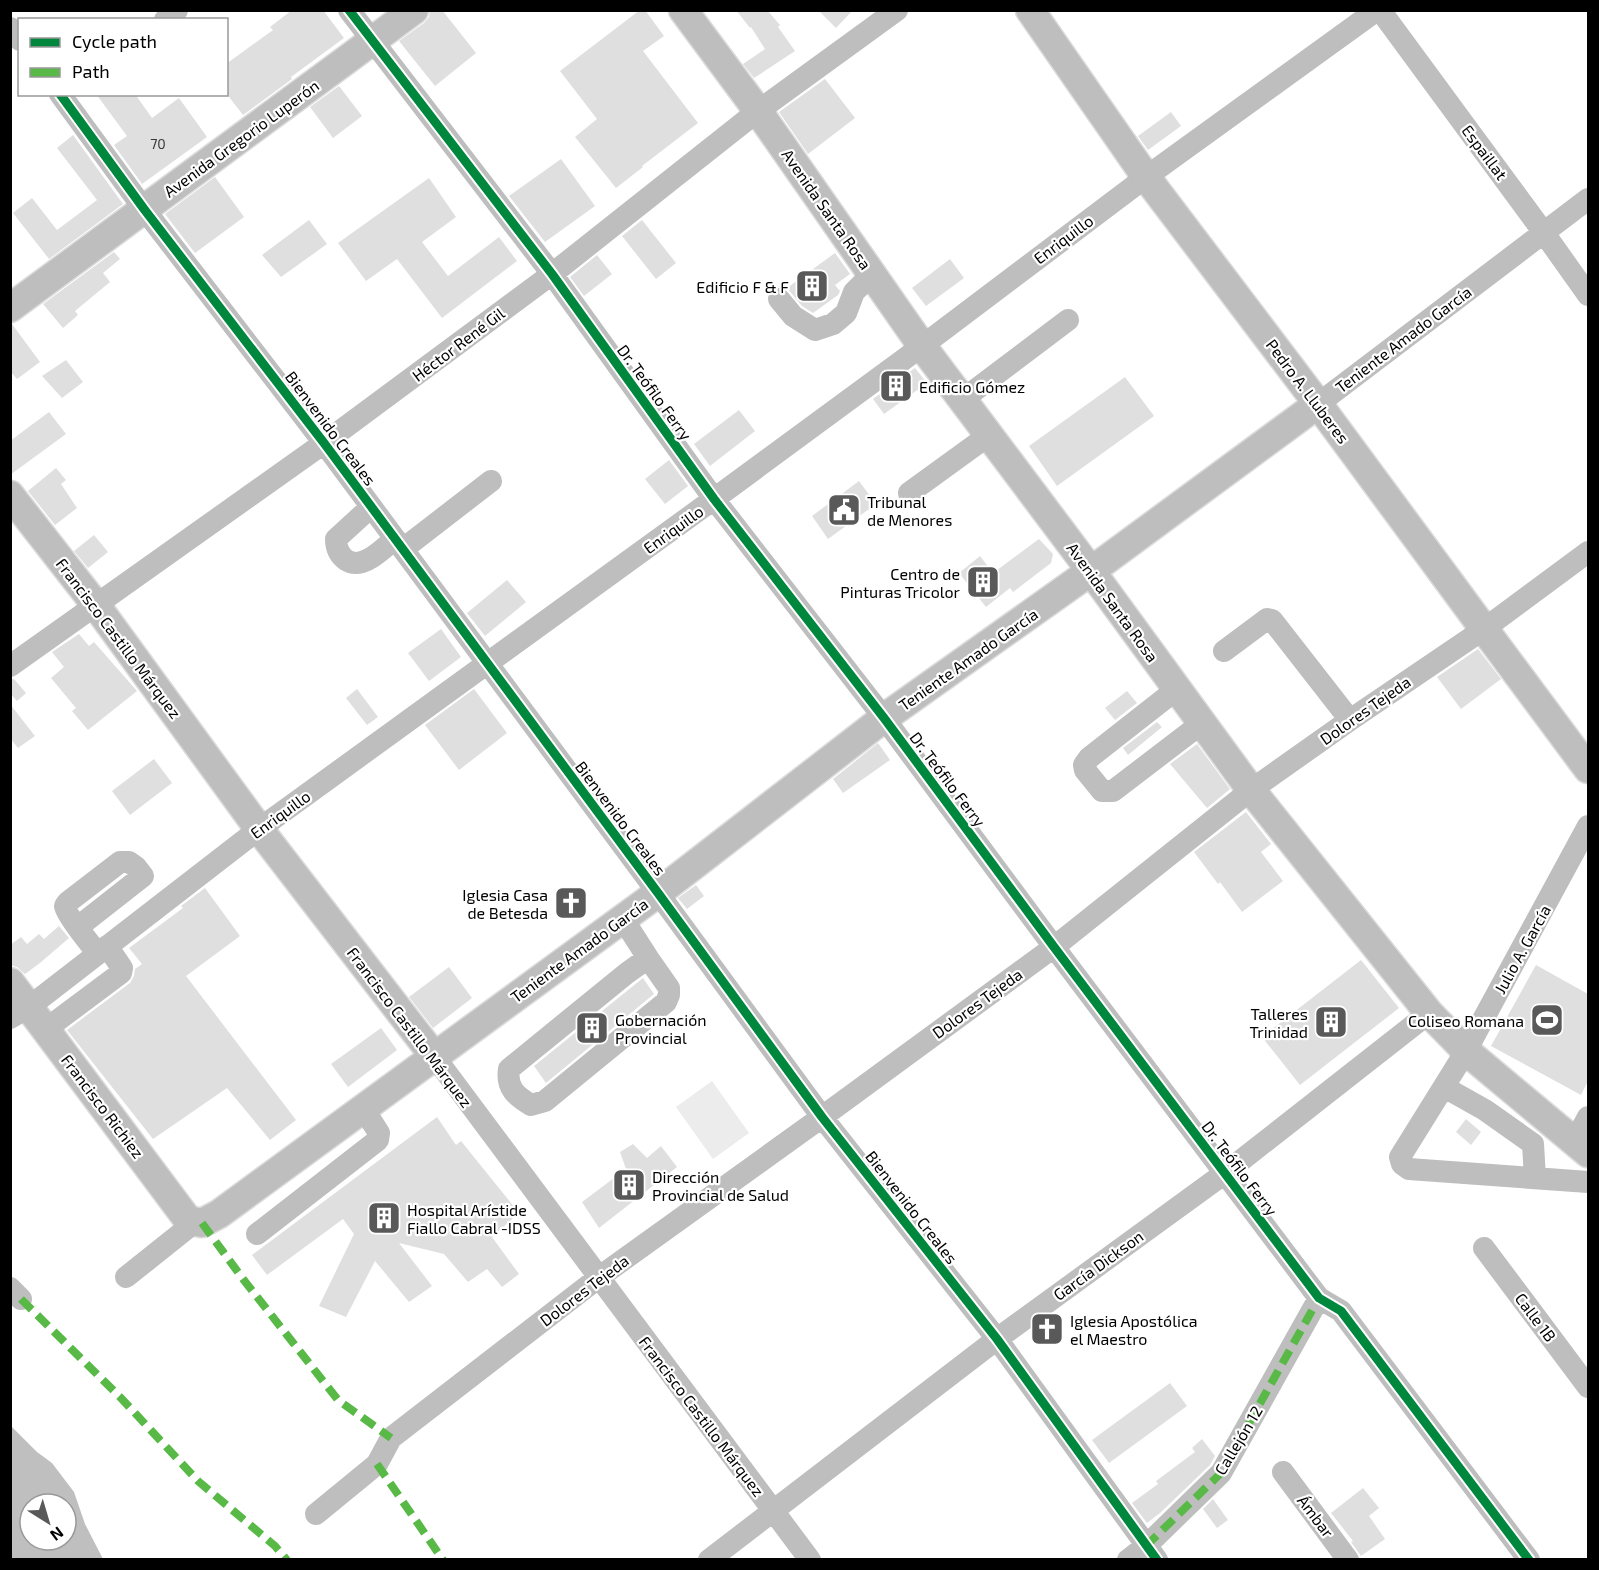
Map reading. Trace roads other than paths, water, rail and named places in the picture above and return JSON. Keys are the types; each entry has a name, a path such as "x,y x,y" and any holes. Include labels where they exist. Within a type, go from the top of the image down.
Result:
{"main road":[{"name":"Avenida Gregorio Luperón","path":"10,308 414,10"},
{"name":"Avenida Santa Rosa","path":"683,10 758,111 922,346 1091,571 1251,790 1429,1013 1466,1051 1491,1072 1584,1137"},
{"name":"Pedro A. Lluberes","path":"1030,10 1146,177 1318,404 1588,770"},
{"name":"Teniente Amado García","path":"198,1222 219,1214 623,919 884,718 1091,571 1318,404"},
{"name":"Francisco Castillo Márquez","path":"10,495 95,604 259,829 434,1056"},
{"name":"Francisco Richiez","path":"10,982 20,1012 46,1029 188,1220 198,1222"}],"street":[{"name":"Dr. Teófilo Ferry","path":"349,10 552,274 714,499 884,718 1319,1298 1341,1311 1529,1560"},
{"name":"Héctor René Gil","path":"10,666 324,443 552,274 758,111 897,10"},
{"name":"Enriquillo","path":"20,1012 259,829 714,499 1146,177 1378,10"},
{"name":"Espaillat","path":"1378,10 1545,233 1588,295"},
{"name":"Bienvenido Creales","path":"62,96 144,209 324,443 487,662 822,1118 997,1339 1152,1553"},
{"name":"Teniente Amado García","path":"1318,404 1588,199"},
{"path":"779,299 793,316 815,330 833,324 846,313 854,292 872,274"},
{"path":"962,400 1068,320"},
{"path":"909,493 989,435"},
{"path":"371,507 336,539 336,547 342,557 351,563 360,564 399,544 491,481"},
{"name":"Dolores Tejeda","path":"316,1514 377,1464 391,1438 598,1278 822,1118 1054,947 1251,790 1484,629 1588,552"},
{"path":"1224,651 1267,619 1272,620 1350,720"},
{"path":"1177,689 1089,758 1084,765 1085,770 1102,791 1113,791 1202,723"},
{"name":"Julio A. García","path":"1535,1178 1409,1169 1402,1164 1400,1157 1466,1051 1588,826"},
{"path":"46,1029 121,973 123,968 78,927 65,905 120,862 129,862 136,867 161,904"},
{"path":"623,919 669,988 666,1002 545,1101 531,1106 522,1100 509,1086 509,1069 648,958"},
{"name":"García Dickson","path":"709,1560 997,1339 1225,1173 1429,1013"},
{"name":"Francisco Castillo Márquez","path":"434,1056 810,1560"},
{"path":"1473,1103 1491,1072"},
{"path":"1444,1087 1485,1110 1533,1144 1535,1178 1588,1182"},
{"path":"257,1234 378,1140 379,1133 363,1108"},
{"path":"126,1276 198,1222"},
{"name":"Calle 1B","path":"1484,1248 1588,1387"},
{"name":"Callejón 12","path":"1128,1560 1152,1553 1221,1473 1319,1298"},
{"name":"Ámbar","path":"1283,1472 1348,1560"}],"place":[{"name":"Edificio F & F","path":"812,286"},
{"name":"Edificio Gómez","path":"896,386"},
{"name":"Tribunal de Menores","path":"844,510"},
{"name":"Centro de Pinturas Tricolor","path":"983,582"},
{"name":"Iglesia Casa de Betesda","path":"571,903"},
{"name":"Coliseo Romana","path":"1547,1020"},
{"name":"Talleres Trinidad","path":"1331,1022"},
{"name":"Gobernación Provincial","path":"592,1028"},
{"name":"Dirección Provincial de Salud","path":"629,1185"},
{"name":"Hospital Arístide Fiallo Cabral -IDSS","path":"384,1218"},
{"name":"Iglesia Apostólica el Maestro","path":"1047,1329"}]}
